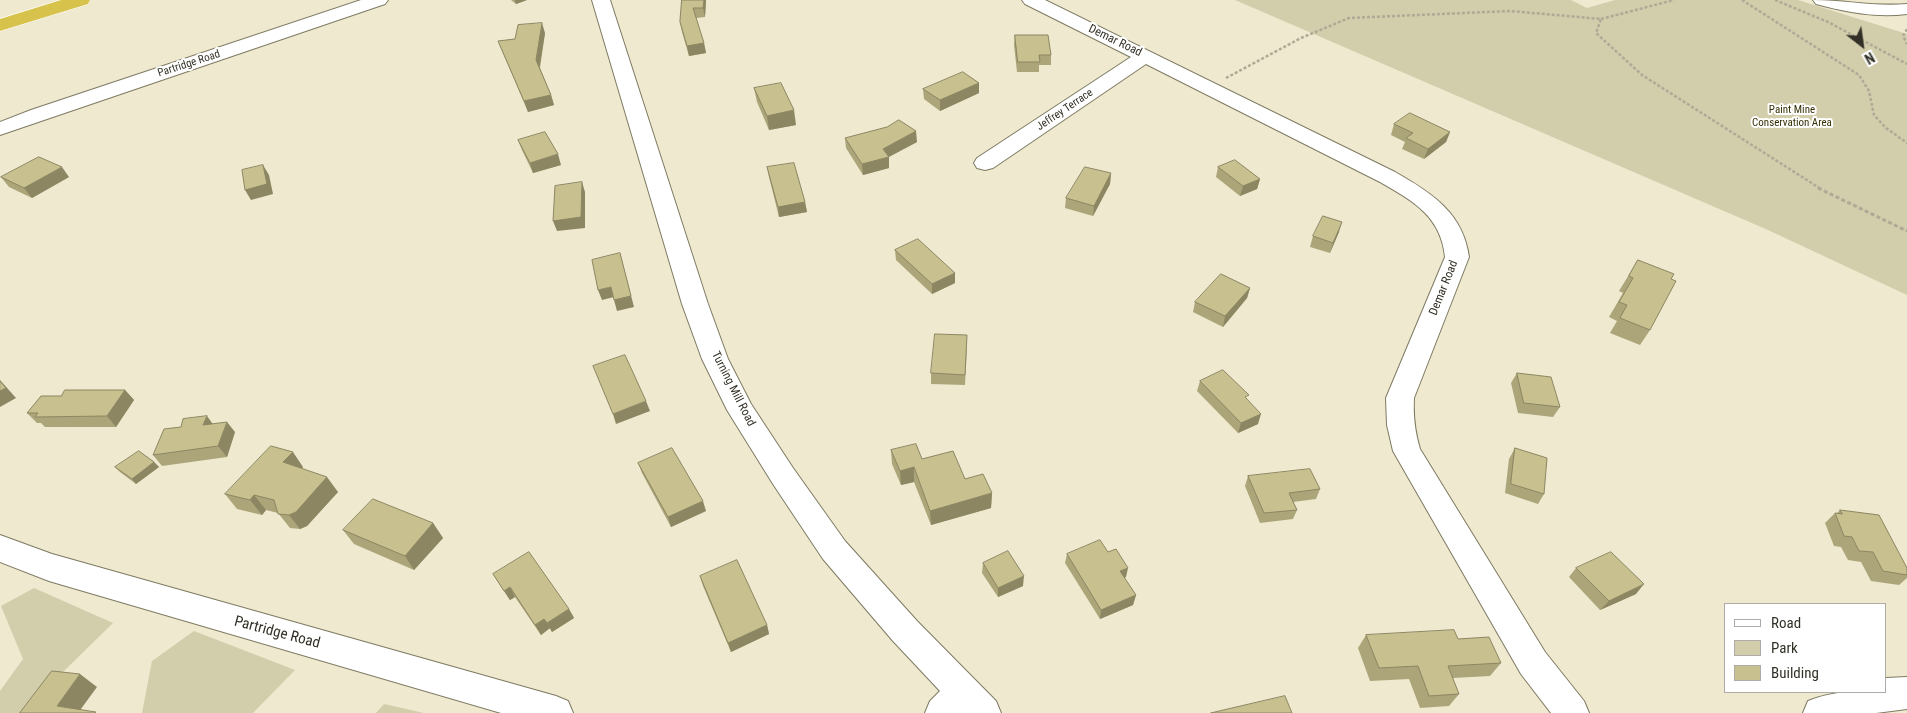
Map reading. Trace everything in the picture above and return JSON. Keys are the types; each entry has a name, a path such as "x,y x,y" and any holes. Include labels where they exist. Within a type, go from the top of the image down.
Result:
{"highway":[{"path":"0,14 46,0"},
{"path":"0,25 81,0"}],"street":[{"name":"Partridge Road","path":"0,129 38,114 379,0"},
{"name":"Turning Mill Road","path":"601,0 695,304 715,359 741,410 783,476 834,550 905,631 963,706"},
{"name":"Demar Road","path":"1031,0 1396,182 1440,214 1448,226 1457,248 1457,257 1400,398 1398,413 1400,431 1407,451 1533,663 1572,713"},
{"path":"1822,0 1860,8 1907,9"},
{"name":"Jeffrey Terrace","path":"984,163 1145,56"},
{"name":"Partridge Road","path":"0,548 49,567 556,713"},
{"path":"1820,713 1882,695 1907,694"}],"path":[{"path":"1209,88 1272,50 1349,18 1510,11 1600,19 1674,0"},
{"path":"1742,0 1859,75 1869,92 1874,114 1886,128 1907,144"},
{"path":"1776,0 1828,22 1907,64"},
{"path":"1600,19 1596,33 1642,75 1817,186 1907,232"},
{"path":"1907,29 1903,36 1907,44"}],"green space":[{"name":"Paint Mine Conservation Area","path":"1235,0 1571,0 1587,8 1615,0 1798,0 1907,34 1907,295 1768,230"},
{"path":"34,588 113,623 21,713 0,713 0,691 23,659 1,606"},
{"path":"194,631 295,670 253,713 142,713 152,661"},
{"path":"384,704 424,713 376,713"}],"building":[{"path":"682,0 704,0 703,8 693,8 704,43 687,46 680,22"},
{"path":"542,23 536,60 551,95 524,101 498,41 515,39 518,25"},
{"path":"1015,35 1048,35 1051,55 1039,55 1040,62 1018,62"},
{"path":"963,72 979,83 940,100 923,89"},
{"path":"781,83 794,110 767,116 754,88"},
{"path":"1410,113 1450,132 1428,149 1406,138 1413,133 1394,124"},
{"path":"899,120 916,131 883,149 889,157 862,164 845,138 887,127"},
{"path":"545,132 558,154 530,163 518,140"},
{"path":"39,157 62,167 24,188 1,177"},
{"path":"1235,160 1260,179 1243,186 1218,167"},
{"path":"794,163 805,202 778,207 767,167"},
{"path":"263,165 267,184 245,190 242,170"},
{"path":"1085,167 1111,173 1094,206 1066,198"},
{"path":"582,182 581,217 553,221 555,186"},
{"path":"1323,216 1342,222 1333,243 1313,236"},
{"path":"918,239 955,273 932,284 895,250"},
{"path":"620,253 631,296 614,300 611,287 598,290 592,260"},
{"path":"1638,260 1674,274 1671,279 1676,281 1650,330 1620,318 1627,305 1619,302 1633,278 1629,276"},
{"path":"1221,274 1250,288 1225,316 1195,302"},
{"path":"935,334 967,335 965,375 931,373"},
{"path":"625,355 646,401 613,414 593,366"},
{"path":"1223,370 1249,395 1245,397 1261,414 1241,423 1200,381"},
{"path":"1517,373 1551,377 1560,407 1524,403"},
{"path":"0,381 6,388 0,391"},
{"path":"65,390 125,390 107,416 35,417 38,413 27,413 41,396 61,396"},
{"path":"207,416 203,425 227,422 218,446 153,455 164,429 181,427 183,419"},
{"path":"916,444 922,459 953,451 965,479 983,474 992,493 930,511 914,467 900,471 891,450"},
{"path":"271,446 293,452 283,462 327,477 296,512 289,515 278,514 274,500 254,495 250,500 225,494"},
{"path":"672,448 703,501 668,517 638,463"},
{"path":"1515,448 1547,458 1544,494 1511,484"},
{"path":"139,451 154,462 132,479 115,467"},
{"path":"1310,469 1320,489 1289,493 1297,510 1264,513 1248,476"},
{"path":"373,499 433,523 405,556 343,530"},
{"path":"1840,510 1879,515 1907,568 1907,575 1883,571 1873,552 1859,551 1852,537 1844,536 1835,513 1842,514"},
{"path":"1100,540 1108,552 1116,549 1128,568 1120,571 1136,595 1101,610 1067,554"},
{"path":"1008,551 1024,576 998,588 983,563"},
{"path":"529,552 569,609 547,623 544,619 535,625 510,587 504,591 493,574"},
{"path":"1611,552 1644,584 1609,601 1576,568"},
{"path":"737,560 767,625 728,643 700,576"},
{"path":"1454,630 1458,639 1489,637 1501,663 1448,666 1459,694 1429,696 1418,666 1379,668 1366,635"},
{"path":"52,671 80,674 57,706 96,712 20,713"},
{"path":"1285,696 1292,713 1211,713"}]}
